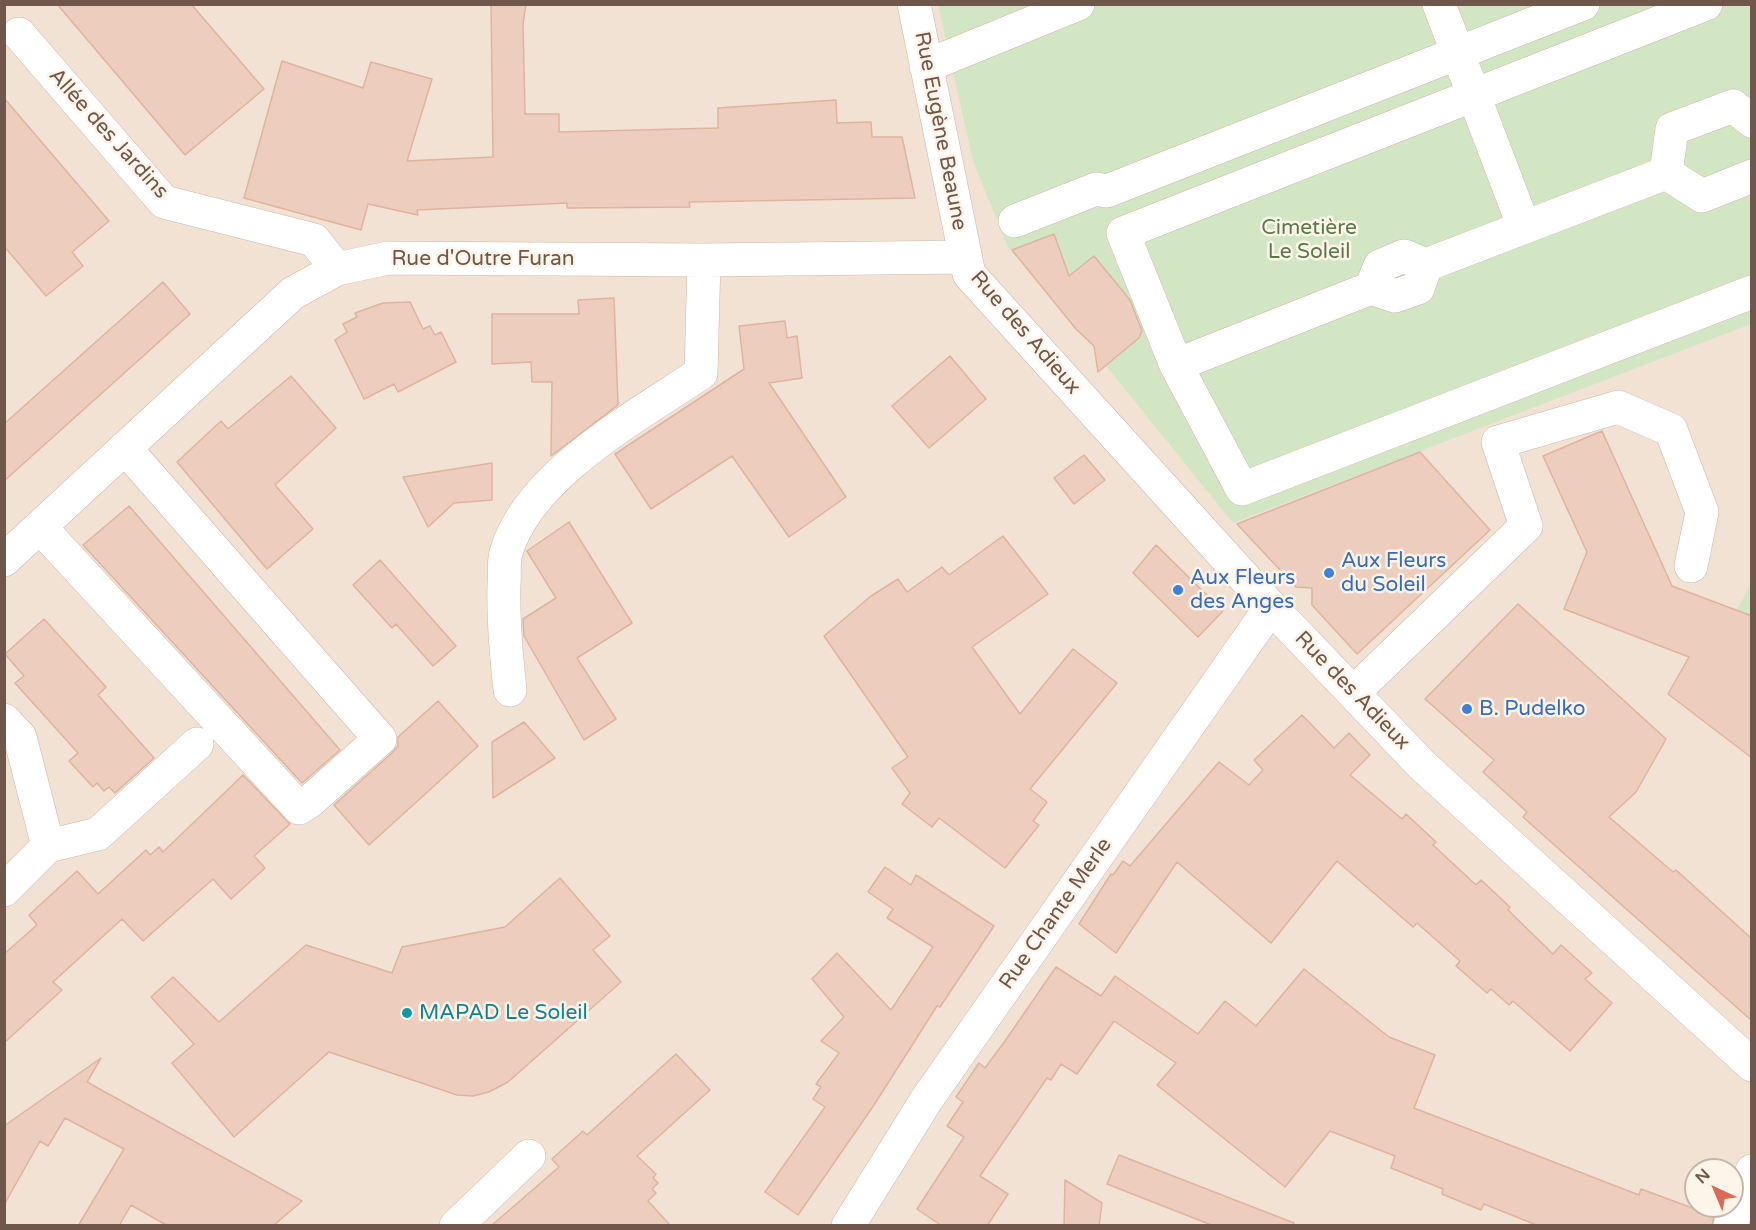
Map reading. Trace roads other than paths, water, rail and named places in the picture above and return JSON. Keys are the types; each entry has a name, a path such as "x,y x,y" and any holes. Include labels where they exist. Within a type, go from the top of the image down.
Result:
{"street":[{"name":"Rue Eugène Beaune","path":"914,4 965,257"},
{"path":"926,66 1078,4"},
{"path":"1439,4 1524,227"},
{"path":"1015,221 1096,189 1107,191 1583,4"},
{"path":"1706,4 1123,233 1176,365 1242,489 1752,291"},
{"name":"Allée des Jardins","path":"19,34 164,202 314,240 337,269"},
{"path":"1666,173 1671,129 1733,106 1752,121"},
{"path":"1176,365 1371,288 1380,266 1404,256 1426,265 1666,173"},
{"path":"1666,173 1702,196 1752,176"},
{"name":"Rue d'Outre Furan","path":"4,560 293,293 337,269 388,258 704,260 965,257"},
{"name":"Rue des Adieux","path":"965,257 969,274 1271,607 1422,765 1752,1065"},
{"path":"510,690 503,622 505,555 518,520 551,481 616,430 700,373 704,260"},
{"path":"1353,693 1526,526 1498,442 1618,407 1671,430 1702,512 1691,566"},
{"path":"40,527 299,808 310,801 380,739 125,448"},
{"name":"Rue Chante Merle","path":"848,1226 927,1099 1271,607"},
{"path":"4,720 20,737 48,846"},
{"path":"4,890 48,846 98,834 197,744"},
{"path":"456,1226 529,1156"},
{"path":"1731,1226 1752,1171"}],"place":[{"name":"Aux Fleurs du Soleil","path":"1329,573"},
{"name":"Aux Fleurs des Anges","path":"1178,590"},
{"name":"B. Pudelko","path":"1467,709"},
{"name":"MAPAD Le Soleil","path":"407,1013"}],"park label":[{"name":"Cimetière Le Soleil","path":"1309,240"}]}
